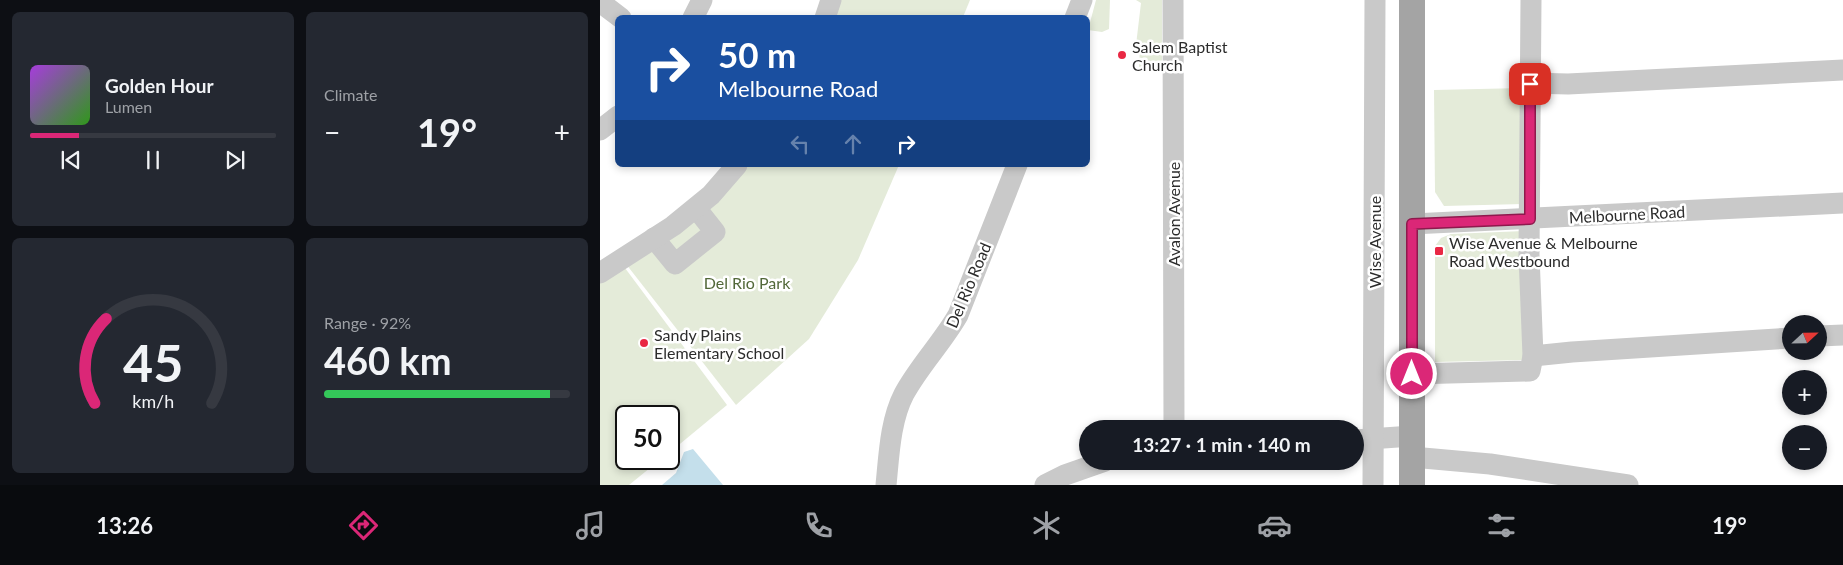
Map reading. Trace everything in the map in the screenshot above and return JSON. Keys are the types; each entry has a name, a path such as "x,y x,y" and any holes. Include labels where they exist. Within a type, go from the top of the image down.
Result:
{"main road":[{"path":"1412,0 1412,485"}],"street":[{"path":"694,15 702,0"},
{"path":"826,15 831,0"},
{"path":"1076,15 1082,0"},
{"name":"Avalon Avenue","path":"1173,0 1174,420"},
{"name":"Wise Avenue","path":"1373,485 1364,440 1375,0"},
{"path":"1412,374 1530,371 1533,356 1529,255 1531,0"},
{"path":"600,2 617,15"},
{"path":"1530,84 1568,84 1843,70"},
{"path":"600,130 615,118"},
{"path":"600,273 696,208 711,195 735,167"},
{"name":"Del Rio Road","path":"886,485 894,426 902,397 947,334 958,315 1016,167"},
{"name":"Melbourne Road","path":"1412,224 1843,203"},
{"path":"654,238 675,264 714,232 696,208"},
{"path":"1828,336 1843,335"},
{"path":"1533,356 1591,350 1782,339"},
{"path":"1364,440 1412,447 1490,464 1628,485"},
{"path":"1045,485 1079,470"}],"green space":[{"path":"834,0 970,0 964,15 830,15"},
{"path":"1096,0 1110,0 1109,29 1102,32 1090,30 1090,22"},
{"path":"1136,0 1162,0 1162,70 1139,68 1140,46 1136,45 1141,3"},
{"path":"1523,88 1523,204 1444,206 1435,192 1434,90"},
{"name":"Del Rio Park","path":"744,167 898,167 858,260 809,339 736,405 626,264"},
{"path":"1524,231 1524,360 1435,362 1435,246 1441,238 1451,234"},
{"name":"Sandy Plains Elementary School","path":"625,268 727,405 680,444 680,405 615,405 615,470 647,470 629,485 600,485 600,282"}],"water":[{"path":"693,449 723,485 662,485 677,470 680,470 680,462 684,452"}],"place":[{"name":"Salem Baptist Church","path":"1122,55"},
{"name":"Wise Avenue & Melbourne Road Westbound","path":"1439,251"},
{"name":"Sandy Plains Elementary School","path":"644,343"}],"route":[{"path":"1412,374 1412,224 1530,219 1530,84"}]}
